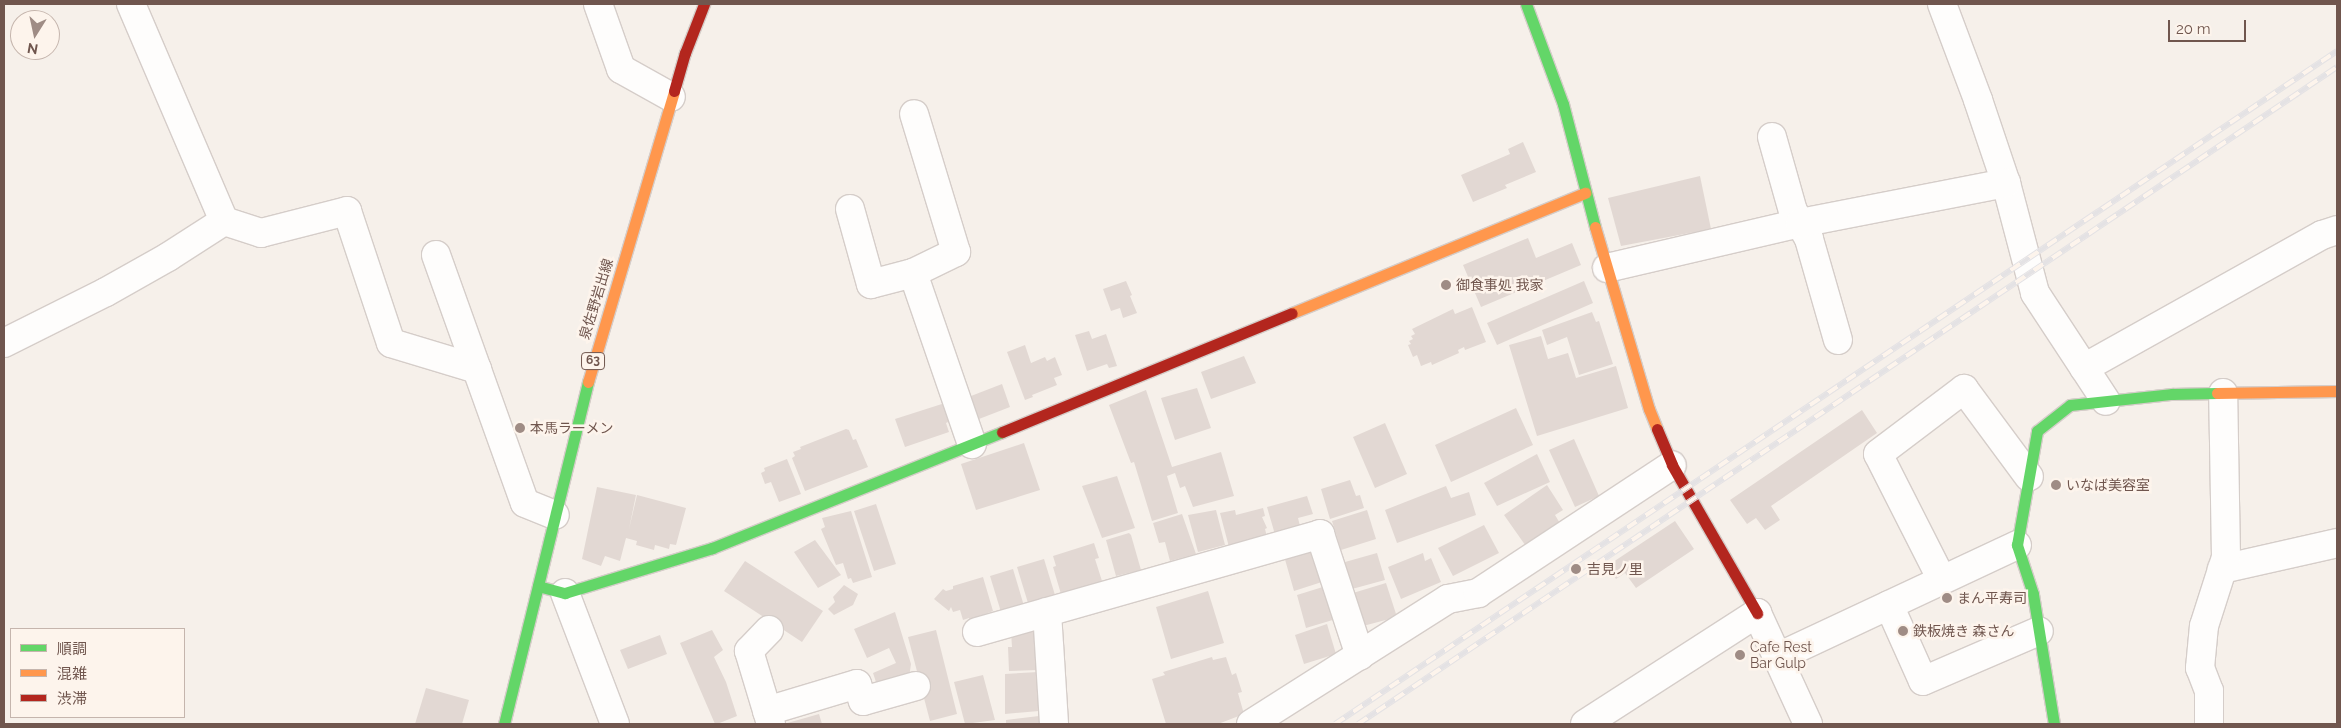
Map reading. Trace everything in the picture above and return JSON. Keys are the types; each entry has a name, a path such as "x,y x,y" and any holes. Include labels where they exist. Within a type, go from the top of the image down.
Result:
{"street":[{"path":"131,4 224,221 261,233 347,211 391,343 477,369"},
{"path":"598,4 621,69 671,97"},
{"name":"泉佐野岩出線","path":"504,724 586,387 671,97 685,53 704,4"},
{"path":"1526,4 1563,104 1607,268 1649,409 1672,465 1757,613 1776,658 1808,724"},
{"path":"1942,4 1978,100 2006,183 2035,293 2106,401"},
{"path":"850,209 871,284 914,273 956,252 914,114"},
{"path":"1772,137 1793,211 1809,239 1838,340"},
{"path":"1607,268 1800,223 2006,183"},
{"path":"538,586 565,593 712,548 972,444 1586,192"},
{"path":"4,344 168,257 224,221"},
{"path":"2084,368 2322,235 2337,230"},
{"path":"436,255 525,503 555,515"},
{"path":"914,273 972,444"},
{"path":"1942,580 1878,454 1964,389 2029,477"},
{"path":"2054,724 2034,594 2017,545 2037,431 2070,405 2172,394 2337,391"},
{"path":"2209,724 2209,691 2200,668 2204,626 2226,557 2223,393"},
{"path":"1251,724 1448,599 1478,593 1672,465"},
{"path":"977,632 1320,534 1360,656"},
{"path":"2222,569 2337,543"},
{"path":"1776,658 2017,545"},
{"path":"565,593 615,724"},
{"path":"1889,605 1923,681 2040,631"},
{"path":"1047,612 1054,724"},
{"path":"1585,724 1615,716 1757,613"},
{"path":"769,630 749,651 769,717 857,684 863,701 916,686"}],"building":[{"path":"1523,142 1536,172 1505,185 1507,188 1473,202 1461,175 1510,154 1508,149"},
{"path":"1700,176 1711,229 1621,246 1608,198"},
{"path":"1528,238 1536,258 1572,243 1581,265 1481,307 1463,265"},
{"path":"1126,281 1137,313 1123,318 1120,308 1111,311 1103,289"},
{"path":"1584,281 1593,303 1497,345 1487,323"},
{"path":"1472,307 1486,342 1465,350 1464,347 1458,350 1459,353 1432,365 1431,362 1421,366 1417,355 1413,357 1408,345 1411,344 1409,341 1413,339 1411,336 1415,334 1412,329 1453,309 1455,314"},
{"path":"1592,312 1596,322 1599,321 1613,364 1579,375 1567,337 1547,345 1542,330"},
{"path":"1089,331 1092,339 1106,334 1117,366 1109,368 1107,364 1087,371 1075,335"},
{"path":"1541,336 1548,359 1568,353 1576,378 1616,366 1628,408 1537,436 1509,345"},
{"path":"1025,345 1031,363 1045,357 1047,361 1055,357 1062,375 1054,378 1057,385 1032,395 1033,397 1025,400 1007,352"},
{"path":"1244,356 1256,383 1211,399 1201,372"},
{"path":"1002,384 1010,407 979,419 971,396"},
{"path":"1197,388 1211,428 1175,440 1161,398"},
{"path":"1146,390 1172,467 1221,452 1234,496 1193,507 1185,486 1180,488 1175,473 1167,476 1178,513 1152,521 1134,462 1131,463 1109,405"},
{"path":"945,403 952,420 946,423 949,432 905,447 895,419"},
{"path":"1516,408 1533,445 1451,482 1435,445"},
{"path":"1862,410 1877,433 1771,506 1780,520 1765,530 1756,518 1747,524 1730,500"},
{"path":"1385,423 1407,474 1375,488 1353,437"},
{"path":"846,429 849,430 853,440 856,439 868,467 805,491 792,458 795,456 793,452 801,449 800,447"},
{"path":"1574,439 1599,496 1575,507 1549,450"},
{"path":"1024,443 1040,490 976,510 961,464"},
{"path":"1537,454 1550,482 1497,506 1484,483"},
{"path":"787,459 801,494 779,502 771,482 765,484 761,473 765,471 764,468"},
{"path":"1117,476 1135,528 1102,538 1082,486"},
{"path":"1350,480 1356,496 1360,495 1364,508 1330,519 1321,489"},
{"path":"1547,485 1563,510 1555,515 1561,525 1528,549 1504,515"},
{"path":"1446,486 1451,498 1469,492 1476,515 1397,543 1385,510"},
{"path":"597,487 636,495 629,529 637,495 686,508 676,545 670,544 669,549 655,545 654,550 636,545 637,541 626,538 620,561 605,556 601,566 582,559"},
{"path":"1307,496 1313,514 1298,518 1301,530 1276,538 1267,507"},
{"path":"876,504 896,564 874,571 854,511"},
{"path":"1263,508 1265,516 1262,517 1267,528 1265,529 1267,537 1229,547 1220,513 1235,510 1236,515"},
{"path":"1216,510 1225,545 1198,552 1188,515"},
{"path":"1367,510 1376,539 1341,550 1332,521"},
{"path":"851,511 872,577 853,583 851,578 848,579 843,563 836,565 821,529 825,527 822,518"},
{"path":"1182,514 1196,554 1170,561 1165,542 1159,543 1153,523"},
{"path":"1675,521 1694,549 1636,588 1625,573 1616,579 1607,566"},
{"path":"1484,525 1499,553 1453,576 1438,548"},
{"path":"1129,533 1141,570 1116,576 1106,540"},
{"path":"815,540 841,575 818,588 794,552"},
{"path":"1094,543 1099,558 1095,559 1102,581 1061,594 1053,567 1056,566 1053,556"},
{"path":"1309,548 1313,561 1318,560 1325,581 1294,591 1284,556"},
{"path":"1377,553 1385,580 1352,589 1345,562"},
{"path":"1423,553 1425,561 1431,558 1441,582 1401,599 1388,567"},
{"path":"1044,559 1055,595 1028,603 1017,567"},
{"path":"745,561 823,611 802,642 724,591"},
{"path":"1013,569 1024,606 1001,612 990,576"},
{"path":"983,577 993,611 970,620 969,618 963,620 960,610 953,612 951,607 949,611 934,599 943,589 946,591 953,589 953,586"},
{"path":"1386,583 1397,617 1363,626 1353,593"},
{"path":"844,585 858,594 853,605 834,615 828,609 835,602 833,597"},
{"path":"1326,586 1336,619 1306,628 1297,595"},
{"path":"1208,591 1224,643 1171,659 1156,607"},
{"path":"895,612 911,664 909,678 879,691 873,673 896,663 889,648 867,658 854,629"},
{"path":"1327,624 1336,654 1304,664 1295,635"},
{"path":"712,630 723,650 714,657 726,682 737,716 717,724 715,724 680,643"},
{"path":"936,630 957,714 930,721 908,637"},
{"path":"1036,631 1038,670 1009,671 1008,647 1012,647 1011,632"},
{"path":"660,635 667,654 628,669 620,650"},
{"path":"1212,657 1213,660 1226,657 1232,675 1236,673 1242,692 1238,693 1244,714 1218,724 1166,724 1152,679 1165,675 1163,672"},
{"path":"1038,672 1039,711 1005,714 1005,674"},
{"path":"983,675 995,720 965,724 954,682"},
{"path":"426,688 469,700 462,724 415,724"},
{"path":"819,714 822,724 784,724"},
{"path":"1039,716 1039,724 1006,724 1006,720"}],"railway":[{"path":"1335,724 2337,51"},
{"path":"1358,724 2337,67"}],"traffic: fast":[{"path":"1526,4 1563,104 1595,227"},
{"path":"504,724 588,382"},
{"path":"2054,724 2033,594 2017,545 2037,431 2070,405 2172,394 2217,393"},
{"path":"538,586 565,593 712,548 1002,432"}],"traffic: slow":[{"path":"588,382 674,91"},
{"path":"1292,313 1585,193"},
{"path":"1595,227 1649,409 1657,429"},
{"path":"2217,393 2337,391"}],"traffic: jam":[{"path":"674,91 685,53 704,4"},
{"path":"1002,432 1292,313"},
{"path":"1657,429 1672,465 1757,613"}],"place":[{"name":"御食事処 我家","path":"1446,285"},
{"name":"本馬ラーメン","path":"520,428"},
{"name":"いなば美容室","path":"2056,485"},
{"name":"吉見ノ里","path":"1576,569"},
{"name":"まん平寿司","path":"1947,598"},
{"name":"鉄板焼き 森さん","path":"1903,631"},
{"name":"Cafe Rest Bar Gulp","path":"1740,655"}]}
